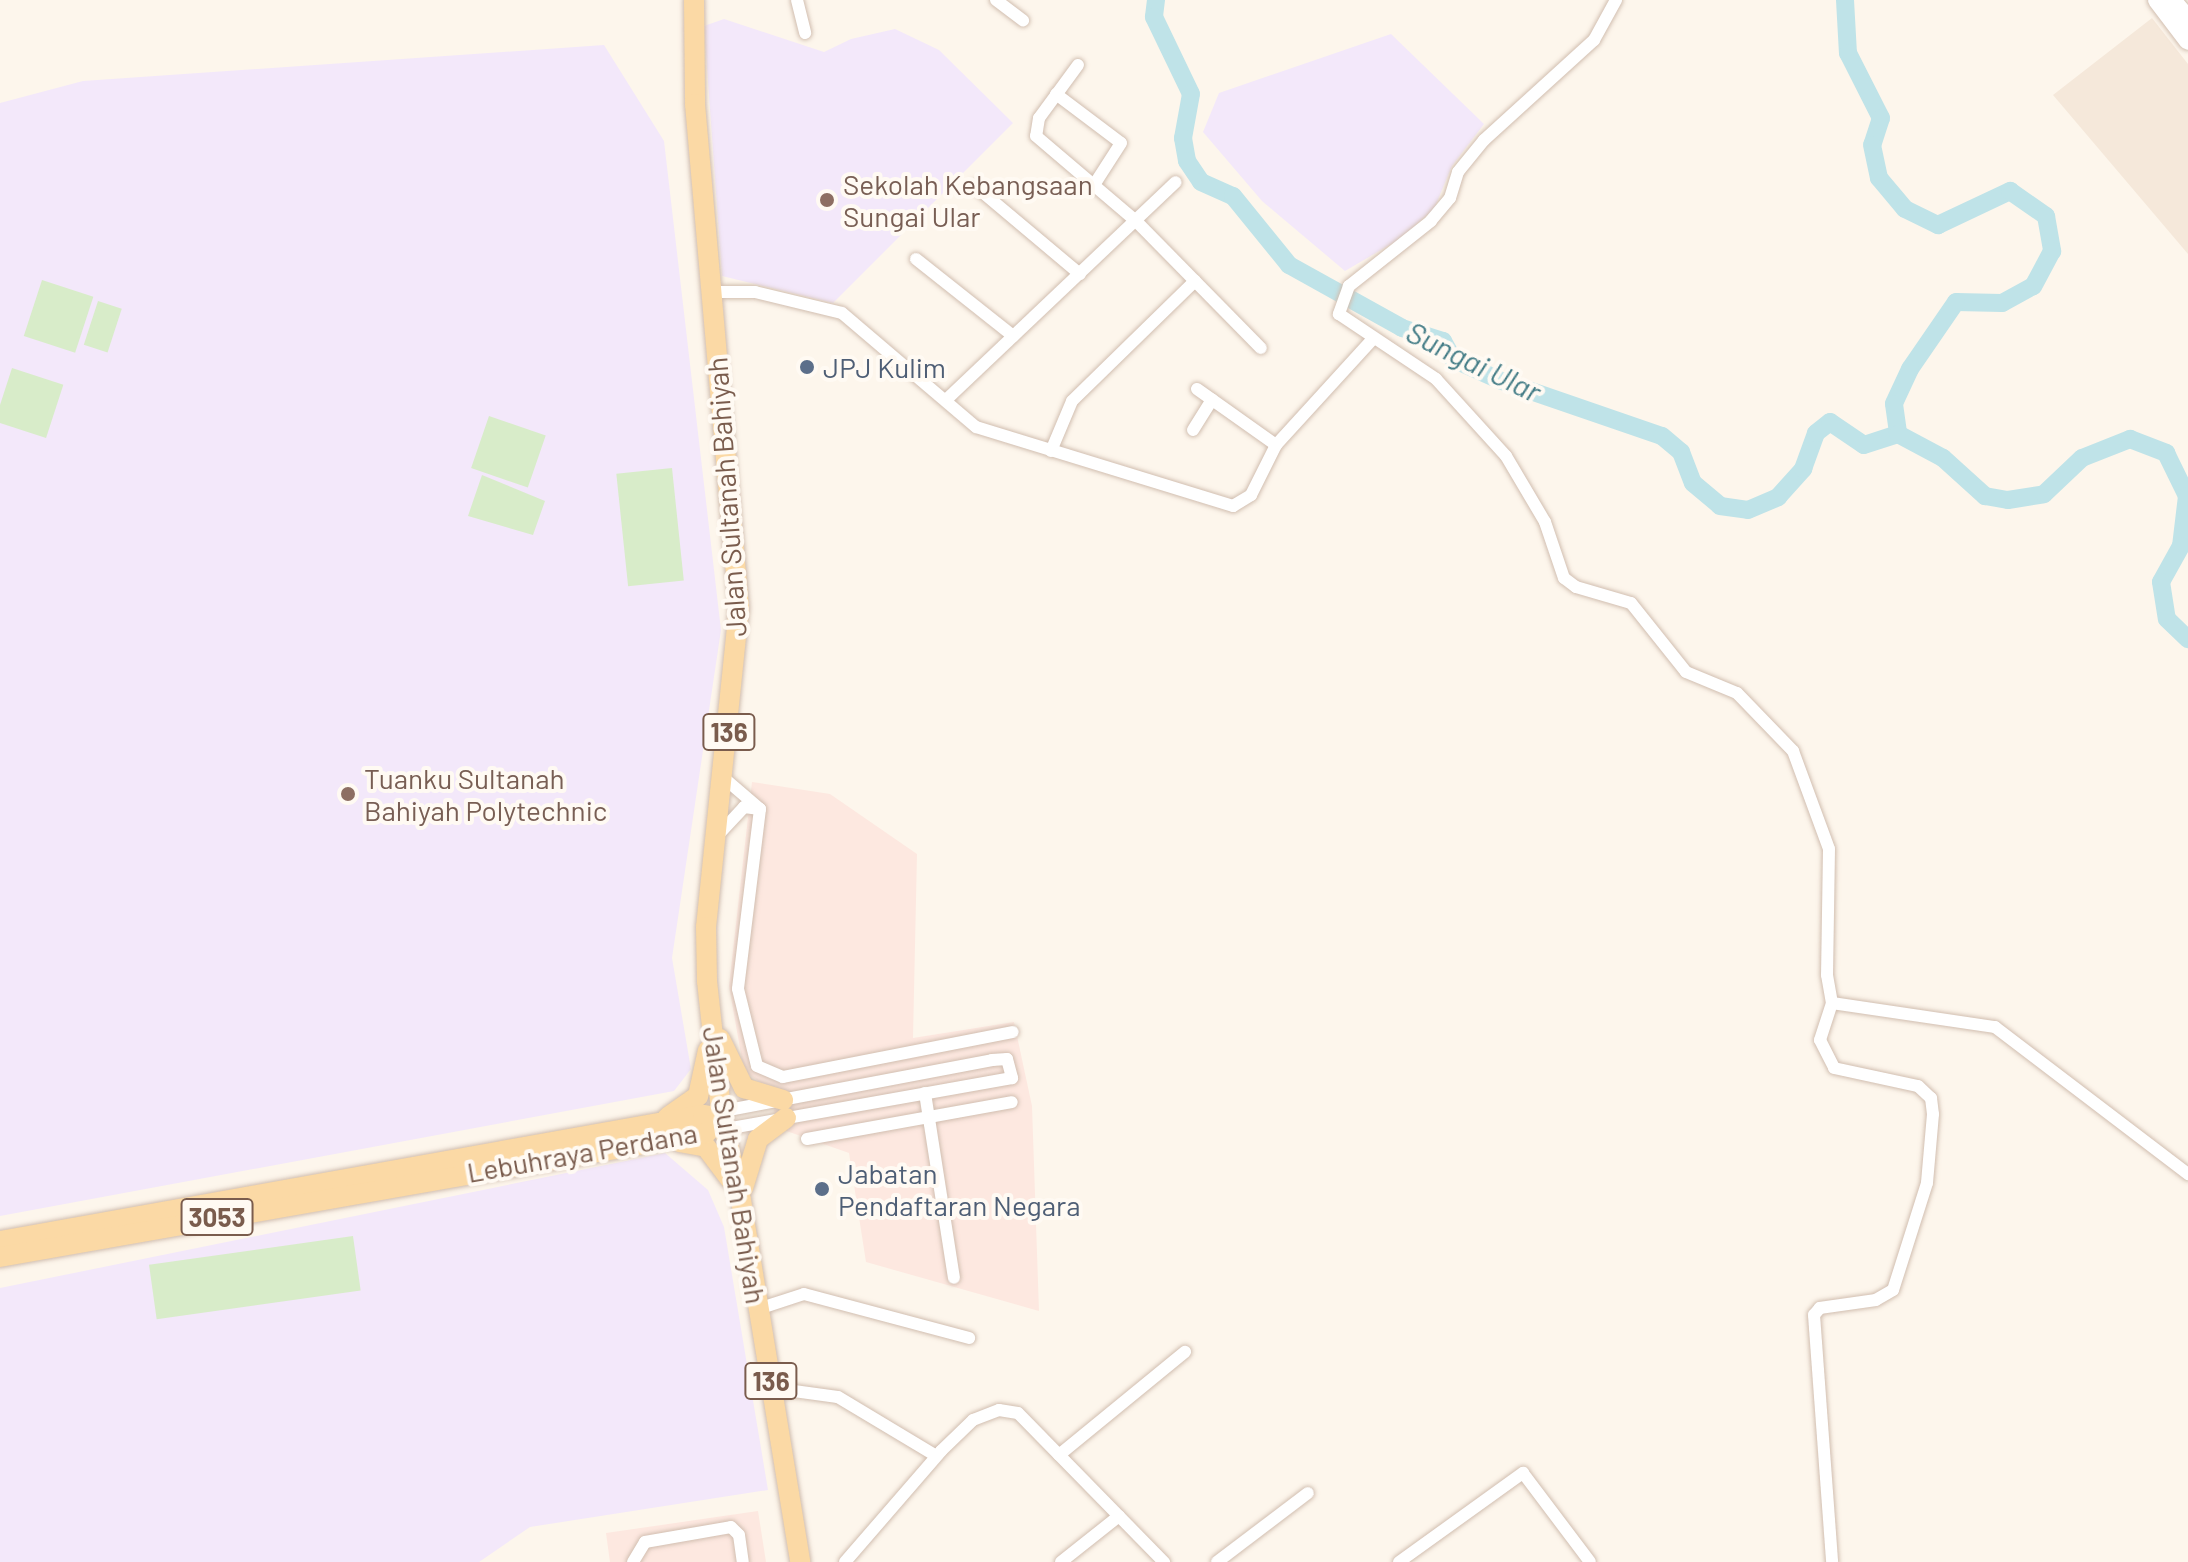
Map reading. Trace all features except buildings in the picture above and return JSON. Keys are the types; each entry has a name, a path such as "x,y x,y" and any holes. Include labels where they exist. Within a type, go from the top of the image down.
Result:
{"main road":[{"name":"Jalan Sultanah Bahiyah","path":"694,0 695,104 739,608 724,778 706,927 715,1121 741,1200 800,1562"},
{"path":"2157,0 2188,41"},
{"path":"2172,0 2188,19"},
{"path":"712,1020 744,1088 784,1109 751,1151 741,1200"},
{"path":"639,1136 679,1112 698,1096 712,1020"},
{"name":"Lebuhraya Perdana","path":"0,1241 486,1153 639,1136 715,1121"},
{"path":"639,1136 706,1147 741,1200"},
{"name":"Lebuhraya Perdana","path":"0,1257 616,1147 639,1136"},
{"path":"434,1178 486,1153 616,1147"}],"street":[{"path":"797,0 805,33"},
{"path":"996,0 1023,20"},
{"path":"1616,0 1594,40 1484,140 1458,172 1437,214 1349,286 1339,304 1343,319 1436,379 1506,456 1545,522 1564,578 1576,587 1631,603 1686,672 1737,693 1793,751 1829,849 1827,975 1832,1003 1820,1040 1834,1068 1918,1086 1931,1098 1933,1114 1927,1183 1893,1290 1876,1300 1820,1308 1814,1315 1832,1562"},
{"path":"1078,65 1039,118 1036,136 1136,221 1261,348"},
{"path":"1056,94 1121,143 1094,185"},
{"path":"947,399 1176,182"},
{"path":"975,186 1080,274"},
{"path":"916,259 1013,336"},
{"path":"1051,451 1072,401 1195,281"},
{"path":"712,292 755,292 842,313 947,399 976,427 1233,506 1251,495 1276,445 1372,340"},
{"path":"1197,389 1276,445"},
{"path":"1193,430 1212,400"},
{"path":"724,778 760,809"},
{"path":"717,837 744,807 760,809"},
{"path":"760,809 738,989 757,1066 783,1077 1013,1032"},
{"path":"1832,1003 1995,1027 2188,1174"},
{"path":"990,1038 992,1060"},
{"path":"1007,1059 1012,1078 715,1121 784,1109 992,1060 1007,1059"},
{"path":"925,1093 954,1278"},
{"path":"807,1139 1012,1102"},
{"path":"758,1309 804,1294 969,1338"},
{"path":"1059,1455 1185,1352"},
{"path":"774,1395 794,1391 838,1397 936,1456"},
{"path":"845,1562 936,1456 973,1420 999,1410 1018,1413 1164,1562"},
{"path":"1399,1562 1523,1473 1590,1562"},
{"path":"1217,1562 1308,1493"},
{"path":"1061,1562 1119,1516"},
{"path":"633,1562 645,1542 731,1527 739,1535 743,1562"}],"shaded area":[{"path":"2152,18 2188,64 2188,254 2053,95"},
{"name":"Sekolah Kebangsaan Sungai Ular","path":"724,19 824,52 851,39 895,29 939,50 1013,123 833,303 722,276 704,26"},
{"path":"1391,34 1484,124 1452,166 1434,209 1398,240 1345,271 1262,201 1203,132 1219,93"},
{"name":"Tuanku Sultanah Bahiyah Polytechnic","path":"604,45 664,141 721,630 672,958 691,1069 674,1091 0,1216 0,103 83,81"},
{"path":"752,782 830,794 917,854 913,1038 1014,1022 1032,1106 1039,1311 866,1262 849,1153 778,1128 770,1089 744,1071 729,986"},
{"path":"665,1153 708,1190 724,1227 768,1490 530,1527 479,1562 0,1562 0,1288"},
{"path":"758,1511 766,1562 610,1562 606,1533"}],"green space":[{"path":"42,280 93,297 75,353 24,336"},
{"path":"98,301 122,309 108,352 84,345"},
{"path":"12,368 63,385 46,438 0,423 0,405"},
{"path":"489,416 546,436 528,488 471,468"},
{"path":"672,468 684,580 628,586 616,474"},
{"path":"482,475 545,501 533,535 468,516"},
{"path":"353,1236 361,1290 157,1319 149,1265"}],"waterway":[{"name":"Sungai Ular","path":"1156,0 1154,17 1191,94 1183,138 1187,161 1201,182 1233,196 1289,265 1402,328 1443,341 1453,359 1499,380 1662,436 1681,452 1693,483 1720,506 1748,510 1778,497 1803,469 1816,433 1830,422 1864,445 1898,434"},
{"path":"1845,0 1848,53 1881,118 1872,145 1879,178 1905,209 1938,225 2010,191 2046,216 2052,251 2033,286 2002,303 1956,302 1910,369 1894,404 1898,434"},
{"path":"1898,434 1943,458 1985,496 2008,500 2044,494 2082,458 2130,439 2166,453 2187,496 2181,546 2161,582 2167,619 2188,639"}],"place":[{"name":"Sekolah Kebangsaan Sungai Ular","path":"827,200"},
{"name":"JPJ Kulim","path":"807,367"},
{"name":"Tuanku Sultanah Bahiyah Polytechnic","path":"348,794"},
{"name":"Jabatan Pendaftaran Negara","path":"822,1189"}]}
